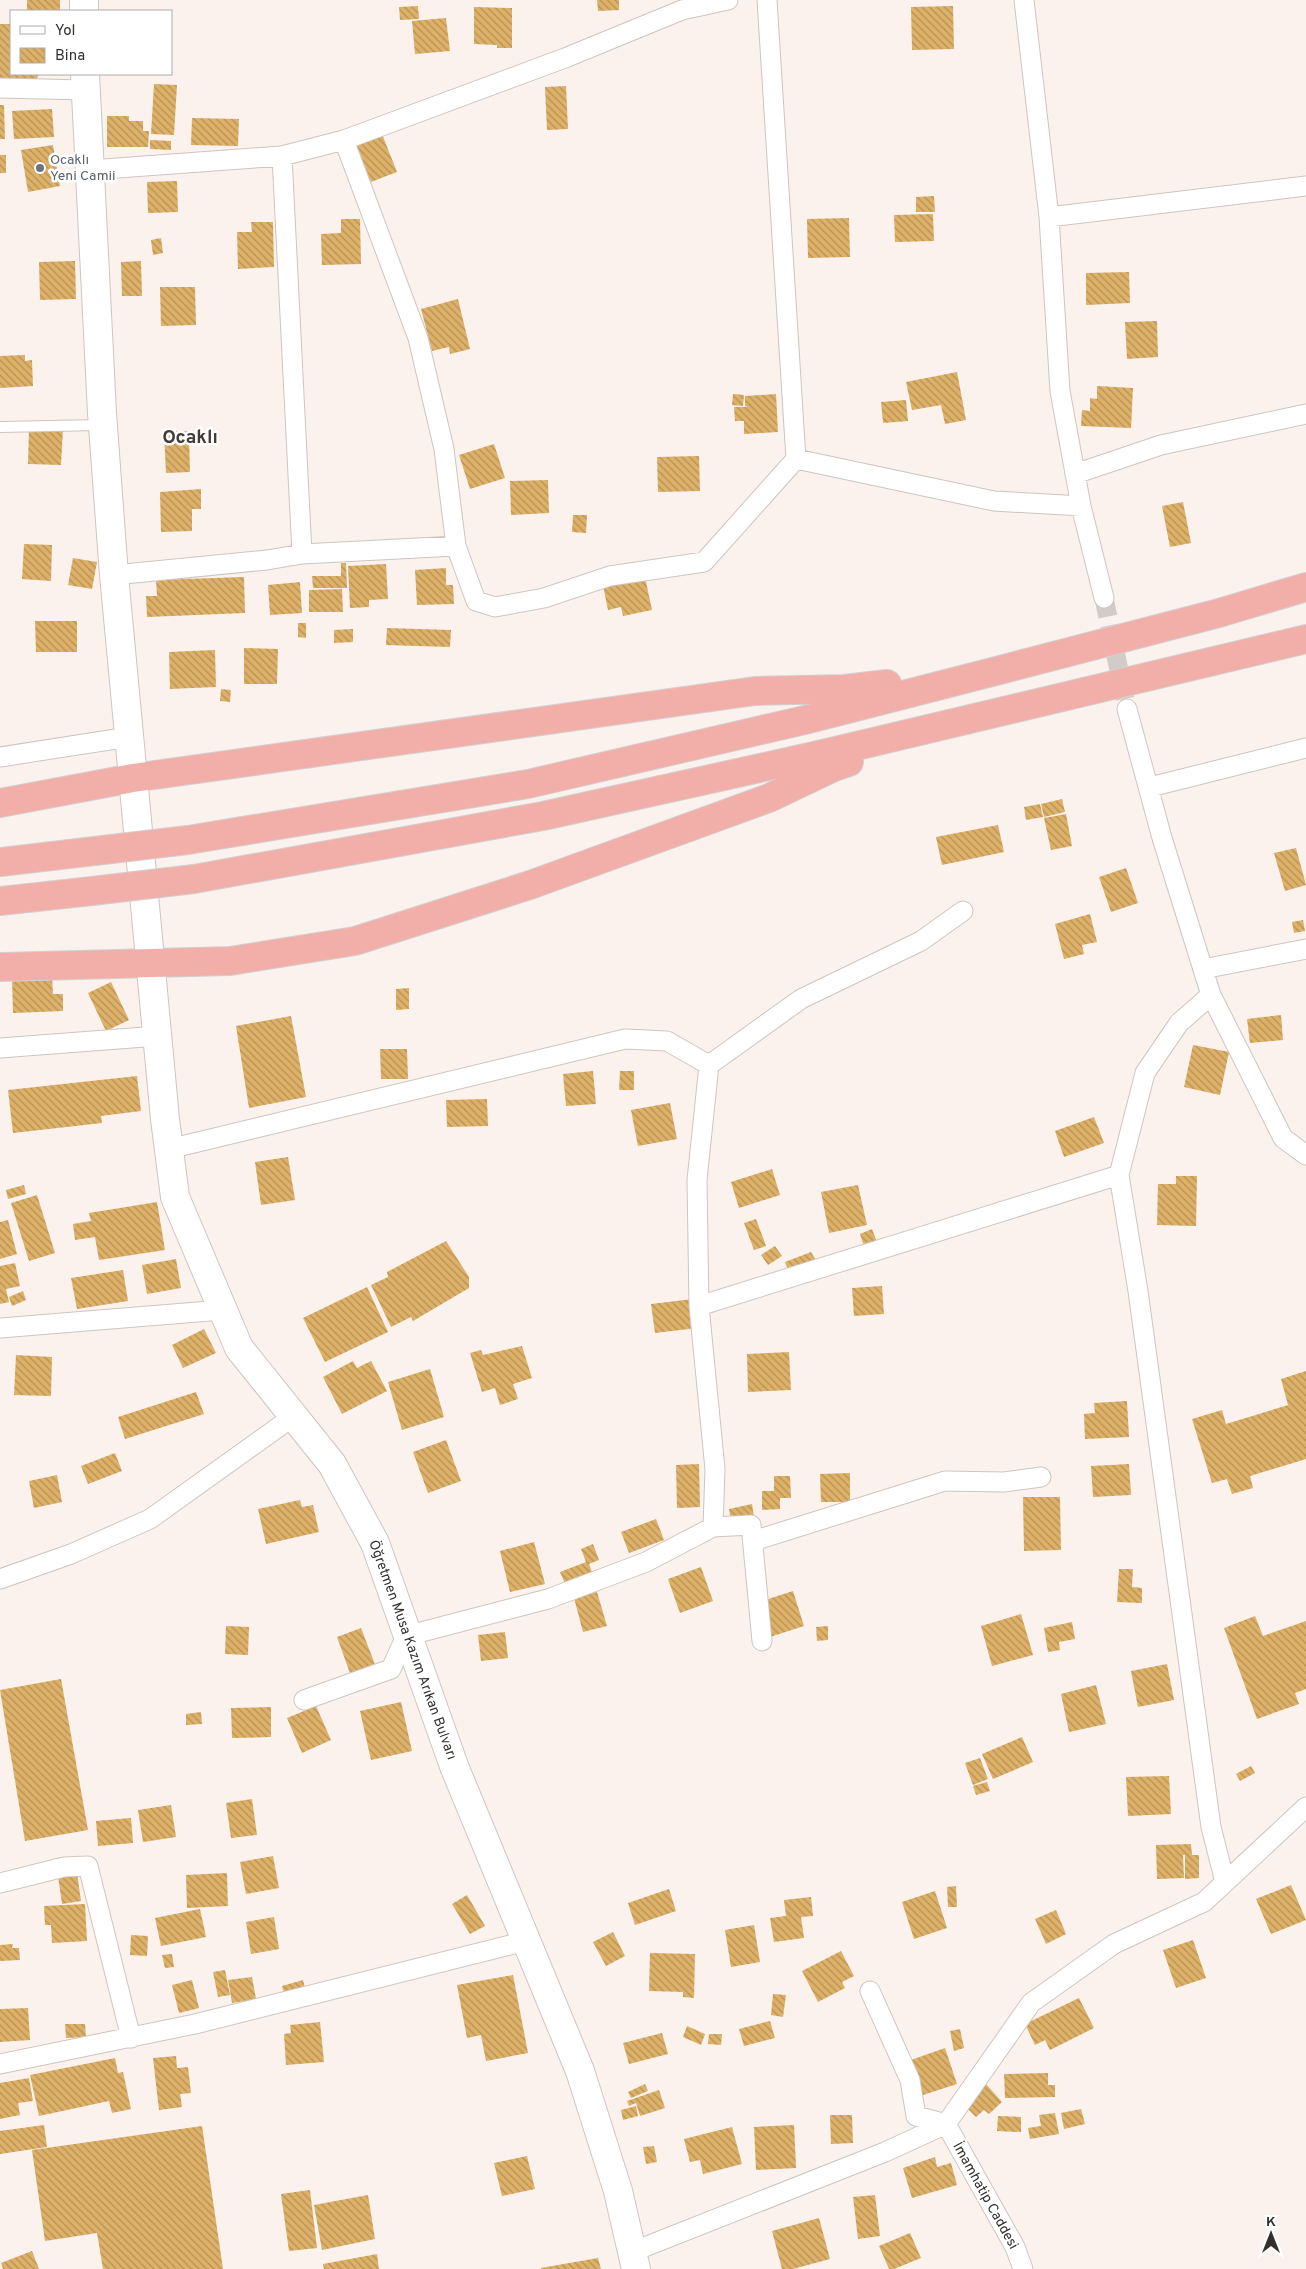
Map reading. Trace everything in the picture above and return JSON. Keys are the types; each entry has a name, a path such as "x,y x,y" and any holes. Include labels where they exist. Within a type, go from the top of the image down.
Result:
{"highway":[{"path":"0,862 188,840 528,784 809,718 1000,670 1219,613 1306,587"},
{"path":"0,901 194,879 543,816 823,754 1306,639"},
{"path":"0,803 134,778 755,692 844,689 1000,670"},
{"path":"0,967 230,961 355,941 530,885 769,798 834,767 1017,708"}],"street":[{"path":"90,170 282,156 344,140 565,58 682,10 728,0"},
{"path":"344,140 418,338 444,449 456,546 476,601 495,607 544,598 610,576 704,562 796,459 766,0"},
{"path":"1024,0 1049,217 1060,391 1081,506 1104,598"},
{"path":"0,88 85,82"},
{"name":"Öğretmen Musa Kazım Arıkan Bulvarı","path":"85,82 103,425 114,575 169,1149 176,1197 239,1348 332,1464 375,1543 454,1766 580,2071 618,2191 634,2260"},
{"path":"282,156 302,554"},
{"path":"1049,217 1306,186"},
{"path":"1075,474 1161,444 1306,414"},
{"path":"796,459 994,500 1081,506"},
{"path":"114,575 267,560 302,554 456,546"},
{"path":"1127,709 1150,787 1162,838 1211,995 1283,1138 1306,1155"},
{"path":"0,757 130,737"},
{"path":"1150,787 1306,748"},
{"path":"714,1527 715,1469 698,1306 697,1180 709,1065 801,999 921,941 963,911"},
{"path":"1203,969 1306,949"},
{"path":"1211,995 1179,1023 1145,1073 1119,1175 1138,1291 1212,1828 1225,1882"},
{"path":"0,1048 158,1036"},
{"path":"169,1149 625,1039 667,1041 709,1065"},
{"path":"698,1306 1119,1175"},
{"path":"0,1328 222,1310"},
{"path":"0,1579 70,1554 150,1518 294,1416"},
{"path":"753,1541 945,1481 1004,1482 1041,1477"},
{"path":"304,1700 391,1669 406,1636 548,1599 646,1562 714,1527 751,1524 762,1641"},
{"path":"634,2260 946,2124 1031,2003 1114,1944 1204,1902 1306,1808"},
{"path":"0,1883 64,1867 88,1866 132,2038"},
{"path":"0,2064 195,2024 526,1941"},
{"path":"870,1991 910,2080 916,2116 946,2124"},
{"name":"İmamhatip Caddesi","path":"946,2124 1014,2247 1023,2269"}],"lane":[{"path":"0,427 103,425"}],"building":[{"path":"27,0 60,0 60,10 27,10"},
{"path":"597,0 619,0 619,10 598,11"},
{"path":"418,6 419,19 400,20 399,7"},
{"path":"953,6 954,49 912,50 911,7"},
{"path":"474,7 512,8 512,48 497,48 497,45 474,44"},
{"path":"446,18 450,51 415,54 412,21"},
{"path":"0,24 10,24 10,75 38,75 37,81 0,80"},
{"path":"154,84 177,85 174,135 151,134"},
{"path":"566,86 568,129 547,130 545,87"},
{"path":"0,105 4,105 5,139 0,139"},
{"path":"52,109 54,137 14,139 12,111"},
{"path":"107,116 129,116 129,121 143,121 143,131 149,131 148,147 107,147"},
{"path":"192,118 239,119 238,146 191,145"},
{"path":"382,134 397,172 371,182 356,144"},
{"path":"150,140 171,141 171,150 150,149"},
{"name":"Ocaklı Yeni Camii","path":"53,145 60,186 28,192 21,150"},
{"path":"0,155 6,155 6,173 0,173"},
{"path":"177,181 178,212 148,213 147,182"},
{"path":"934,196 935,212 916,212 916,197"},
{"path":"933,214 934,241 895,242 894,215"},
{"path":"849,218 850,257 808,258 807,219"},
{"path":"341,219 360,219 361,264 322,265 321,234 341,233"},
{"path":"251,222 273,222 274,267 238,269 237,232 252,232"},
{"path":"161,238 163,253 153,255 151,240"},
{"path":"75,261 76,299 40,300 39,262"},
{"path":"141,261 142,296 122,296 121,262"},
{"path":"1129,272 1130,303 1086,305 1086,273"},
{"path":"160,287 195,287 196,325 161,326"},
{"path":"458,299 470,349 450,354 449,347 432,351 421,309"},
{"path":"1157,321 1158,357 1127,359 1125,322"},
{"path":"25,355 25,361 32,360 33,386 0,388 0,356"},
{"path":"957,372 966,420 945,424 941,405 912,410 906,382"},
{"path":"1097,386 1133,388 1131,428 1081,426 1082,410 1090,411 1090,398 1097,399"},
{"path":"733,394 744,395 743,406 732,405"},
{"path":"776,394 778,432 744,434 744,421 735,421 734,407 748,407 745,406 745,396"},
{"path":"906,400 908,421 883,423 881,402"},
{"path":"29,428 63,429 61,465 28,464"},
{"path":"189,431 190,472 166,473 164,432"},
{"path":"494,444 505,478 470,489 459,455"},
{"path":"699,456 700,491 658,492 657,457"},
{"path":"548,480 549,513 511,515 510,481"},
{"path":"201,489 201,509 192,509 192,531 161,532 160,492"},
{"path":"1183,502 1191,543 1170,547 1162,506"},
{"path":"573,515 587,515 586,533 572,532"},
{"path":"24,544 52,545 51,581 22,579"},
{"path":"73,558 97,562 92,589 68,585"},
{"path":"341,563 346,563 347,588 313,588 312,576 341,576"},
{"path":"386,564 388,599 369,600 369,607 350,608 348,566"},
{"path":"446,568 446,585 453,585 454,604 417,605 415,570"},
{"path":"244,577 245,613 147,617 146,596 157,596 156,580"},
{"path":"645,577 652,610 623,616 621,607 608,610 603,585"},
{"path":"300,582 302,613 270,615 268,585"},
{"path":"342,589 343,612 309,612 309,590"},
{"path":"35,621 77,621 77,652 36,652"},
{"path":"298,623 306,623 306,638 298,637"},
{"path":"387,628 451,630 450,647 386,645"},
{"path":"353,629 353,642 334,643 334,630"},
{"path":"244,648 278,649 277,684 244,684"},
{"path":"215,650 216,687 170,689 169,652"},
{"path":"221,689 231,690 230,702 220,701"},
{"path":"1062,799 1065,812 1044,817 1041,804"},
{"path":"1040,804 1043,817 1026,820 1024,807"},
{"path":"1066,814 1072,846 1051,850 1044,818"},
{"path":"998,825 1004,852 942,865 936,837"},
{"path":"1296,848 1306,885 1285,891 1274,853"},
{"path":"1126,868 1138,903 1111,912 1099,877"},
{"path":"1090,914 1097,942 1082,945 1084,954 1064,959 1055,924"},
{"path":"1303,920 1305,931 1294,933 1292,922"},
{"path":"52,977 53,994 63,994 63,1011 13,1013 12,978"},
{"path":"111,982 129,1020 106,1031 88,993"},
{"path":"409,988 409,1009 396,1010 396,989"},
{"path":"1281,1015 1283,1040 1250,1043 1247,1019"},
{"path":"291,1016 306,1097 249,1108 236,1026"},
{"path":"1193,1045 1229,1052 1220,1095 1184,1087"},
{"path":"380,1049 407,1049 408,1079 381,1079"},
{"path":"593,1071 596,1104 566,1106 563,1074"},
{"path":"620,1071 634,1071 634,1090 619,1090"},
{"path":"137,1076 141,1111 101,1116 102,1123 13,1133 8,1090"},
{"path":"487,1099 488,1126 447,1127 446,1100"},
{"path":"670,1103 677,1139 638,1146 631,1110"},
{"path":"1094,1117 1104,1143 1064,1157 1055,1131"},
{"path":"288,1157 295,1200 261,1205 255,1162"},
{"path":"772,1169 780,1195 739,1208 731,1182"},
{"path":"1176,1176 1197,1176 1196,1226 1157,1225 1158,1184 1176,1184"},
{"path":"24,1185 26,1194 8,1199 6,1190"},
{"path":"858,1185 867,1225 829,1233 821,1192"},
{"path":"37,1195 55,1253 29,1261 11,1203"},
{"path":"157,1202 165,1250 99,1260 95,1237 75,1240 73,1224 91,1221 89,1213"},
{"path":"756,1219 766,1246 754,1250 744,1223"},
{"path":"8,1220 17,1254 0,1259 0,1222"},
{"path":"872,1229 877,1242 864,1246 860,1234"},
{"path":"446,1241 469,1277 469,1288 413,1321 411,1317 391,1327 371,1285 388,1277 387,1272"},
{"path":"775,1246 782,1256 768,1265 761,1255"},
{"path":"811,1252 817,1262 789,1272 785,1262"},
{"path":"176,1259 181,1288 147,1294 142,1265"},
{"path":"15,1263 20,1286 6,1289 9,1302 0,1304 0,1266"},
{"path":"123,1270 128,1301 77,1309 71,1278"},
{"path":"882,1286 884,1314 854,1316 852,1288"},
{"path":"367,1287 388,1332 325,1362 303,1318"},
{"path":"23,1291 26,1300 12,1306 9,1297"},
{"path":"693,1299 697,1328 655,1333 651,1304"},
{"path":"204,1329 216,1353 183,1368 172,1345"},
{"path":"522,1346 532,1378 513,1384 518,1399 500,1405 495,1388 482,1392 470,1353 481,1350 483,1355"},
{"path":"789,1352 791,1390 748,1392 747,1354"},
{"path":"16,1355 52,1357 51,1396 14,1395"},
{"path":"353,1361 357,1368 371,1361 387,1391 342,1414 323,1377"},
{"path":"430,1369 444,1417 402,1430 388,1382"},
{"path":"1306,1371 1306,1459 1250,1476 1253,1488 1232,1494 1227,1479 1212,1483 1192,1419 1222,1410 1226,1424 1288,1405 1281,1379"},
{"path":"196,1392 204,1414 125,1439 118,1417"},
{"path":"1127,1401 1129,1437 1085,1439 1084,1414 1095,1413 1094,1403"},
{"path":"446,1440 461,1481 428,1493 413,1452"},
{"path":"115,1453 122,1471 88,1484 81,1466"},
{"path":"699,1464 700,1507 677,1508 676,1465"},
{"path":"1129,1464 1131,1495 1093,1497 1091,1466"},
{"path":"850,1473 850,1502 821,1502 820,1474"},
{"path":"57,1475 62,1502 34,1508 29,1481"},
{"path":"774,1476 790,1476 791,1498 780,1498 780,1509 762,1510 762,1491 774,1491"},
{"path":"1023,1497 1060,1497 1061,1550 1024,1551"},
{"path":"300,1500 302,1507 313,1505 319,1532 266,1544 258,1509"},
{"path":"752,1504 754,1517 731,1521 729,1509"},
{"path":"656,1519 664,1540 629,1553 621,1532"},
{"path":"534,1542 545,1584 510,1592 500,1551"},
{"path":"593,1544 599,1560 589,1564 593,1575 566,1586 560,1572 586,1562 581,1549"},
{"path":"701,1567 713,1601 680,1613 668,1579"},
{"path":"1119,1569 1133,1569 1132,1587 1142,1588 1142,1603 1117,1602"},
{"path":"793,1591 804,1626 770,1637 759,1602"},
{"path":"597,1592 607,1626 583,1632 574,1598"},
{"path":"1021,1614 1033,1655 992,1666 981,1626"},
{"path":"1255,1616 1263,1636 1306,1621 1306,1689 1295,1693 1299,1704 1257,1719 1224,1628"},
{"path":"1072,1622 1075,1639 1059,1642 1060,1650 1048,1652 1044,1628"},
{"path":"226,1626 249,1627 248,1655 225,1654"},
{"path":"828,1626 828,1640 817,1641 816,1627"},
{"path":"361,1628 376,1667 351,1676 337,1637"},
{"path":"505,1632 508,1658 481,1661 478,1635"},
{"path":"1167,1664 1174,1700 1138,1707 1131,1671"},
{"path":"61,1679 88,1830 25,1841 0,1690"},
{"path":"1096,1685 1106,1724 1069,1732 1061,1694"},
{"path":"401,1702 412,1751 371,1760 360,1711"},
{"path":"316,1706 331,1740 302,1753 287,1718"},
{"path":"271,1707 271,1737 232,1738 231,1708"},
{"path":"201,1712 202,1724 186,1725 186,1714"},
{"path":"1022,1737 1033,1762 993,1779 982,1754"},
{"path":"980,1758 988,1779 973,1785 965,1763"},
{"path":"1251,1766 1255,1773 1240,1781 1236,1774"},
{"path":"1169,1776 1171,1814 1128,1816 1126,1777"},
{"path":"987,1782 990,1791 976,1795 973,1786"},
{"path":"252,1799 257,1835 231,1838 226,1803"},
{"path":"171,1805 176,1837 143,1842 138,1810"},
{"path":"131,1818 133,1843 98,1846 96,1821"},
{"path":"1191,1844 1192,1855 1199,1855 1199,1878 1185,1879 1185,1855 1183,1855 1184,1878 1157,1879 1156,1845"},
{"path":"273,1856 279,1888 246,1894 240,1862"},
{"path":"77,1873 81,1901 62,1904 58,1876"},
{"path":"227,1873 228,1906 187,1908 186,1875"},
{"path":"1291,1885 1306,1920 1271,1934 1256,1899"},
{"path":"956,1886 957,1907 948,1907 947,1887"},
{"path":"669,1889 676,1911 635,1925 628,1903"},
{"path":"935,1891 947,1928 914,1939 902,1902"},
{"path":"467,1895 485,1926 470,1934 452,1904"},
{"path":"811,1897 813,1916 801,1917 804,1938 774,1942 770,1918 786,1916 784,1900"},
{"path":"85,1904 87,1941 52,1943 51,1925 45,1925 44,1906"},
{"path":"200,1909 206,1937 161,1946 155,1918"},
{"path":"1056,1910 1066,1934 1046,1944 1035,1919"},
{"path":"274,1917 279,1949 251,1954 246,1922"},
{"path":"754,1925 760,1962 731,1967 725,1930"},
{"path":"613,1932 625,1956 606,1966 593,1942"},
{"path":"131,1935 148,1936 147,1956 130,1955"},
{"path":"1193,1940 1206,1978 1176,1988 1163,1950"},
{"path":"13,1944 12,1948 19,1948 20,1960 0,1961 0,1945"},
{"path":"841,1951 854,1976 842,1982 845,1988 818,2002 802,1971"},
{"path":"650,1953 695,1954 694,1998 683,1997 683,1992 649,1991"},
{"path":"172,1954 174,1967 165,1968 162,1955"},
{"path":"225,1970 230,1995 218,1997 213,1972"},
{"path":"513,1975 528,2053 486,2061 481,2035 467,2038 457,1985"},
{"path":"252,1977 256,1999 232,2003 228,1980"},
{"path":"192,1980 199,2008 179,2013 172,1985"},
{"path":"303,1980 305,1988 284,1993 282,1986"},
{"path":"773,1994 786,1995 783,2017 771,2015"},
{"path":"1079,1998 1094,2028 1050,2050 1045,2040 1035,2045 1025,2024"},
{"path":"28,2008 30,2040 0,2042 0,2009"},
{"path":"770,2021 775,2038 744,2046 739,2029"},
{"path":"320,2022 324,2062 286,2065 284,2034 291,2033 290,2025"},
{"path":"65,2024 85,2024 86,2037 66,2038"},
{"path":"687,2026 705,2034 701,2045 683,2037"},
{"path":"960,2029 964,2048 954,2051 950,2031"},
{"path":"662,2033 668,2054 629,2064 623,2043"},
{"path":"709,2034 722,2034 721,2045 708,2044"},
{"path":"945,2048 957,2084 920,2096 908,2061"},
{"path":"176,2056 177,2068 188,2067 191,2093 180,2094 182,2107 159,2110 153,2058"},
{"path":"115,2058 118,2073 123,2072 131,2109 112,2113 109,2101 39,2116 30,2075"},
{"path":"1048,2073 1048,2085 1055,2085 1055,2097 1005,2098 1004,2074"},
{"path":"29,2078 33,2101 18,2103 20,2115 0,2119 0,2083"},
{"path":"645,2084 648,2091 631,2098 628,2092"},
{"path":"986,2084 1002,2102 989,2114 984,2110 976,2117 964,2105"},
{"path":"659,2090 665,2108 640,2116 636,2103 629,2106 627,2101"},
{"path":"636,2106 638,2116 623,2120 621,2110"},
{"path":"1081,2109 1085,2124 1064,2129 1061,2113"},
{"path":"1055,2113 1059,2134 1030,2139 1028,2128 1041,2126 1039,2115"},
{"path":"830,2115 852,2115 853,2143 831,2144"},
{"path":"998,2116 1021,2117 1021,2132 997,2131"},
{"path":"44,2125 47,2147 0,2154 0,2131"},
{"path":"794,2125 796,2168 756,2170 754,2127"},
{"path":"202,2126 223,2269 103,2269 97,2233 45,2241 32,2150"},
{"path":"732,2127 742,2164 703,2174 700,2160 690,2162 684,2139"},
{"path":"654,2146 657,2162 646,2164 643,2147"},
{"path":"527,2156 535,2189 502,2196 494,2163"},
{"path":"935,2157 937,2167 951,2163 957,2185 912,2198 903,2168"},
{"path":"310,2190 317,2248 289,2251 281,2194"},
{"path":"368,2195 375,2239 322,2250 314,2205"},
{"path":"875,2195 880,2236 858,2239 853,2197"},
{"path":"819,2218 830,2259 793,2269 782,2269 772,2231"},
{"path":"910,2233 921,2258 894,2269 889,2269 879,2246"},
{"path":"32,2251 39,2269 3,2269 1,2263"},
{"path":"377,2254 379,2269 324,2269 323,2264"},
{"path":"598,2258 601,2269 541,2269 541,2268"}],"tunnel":[{"path":"1104,598 1127,709"}],"place":[{"name":"Ocaklı Yeni Camii","path":"40,168"}],"district":[{"name":"Ocaklı","path":"190,438"}]}
